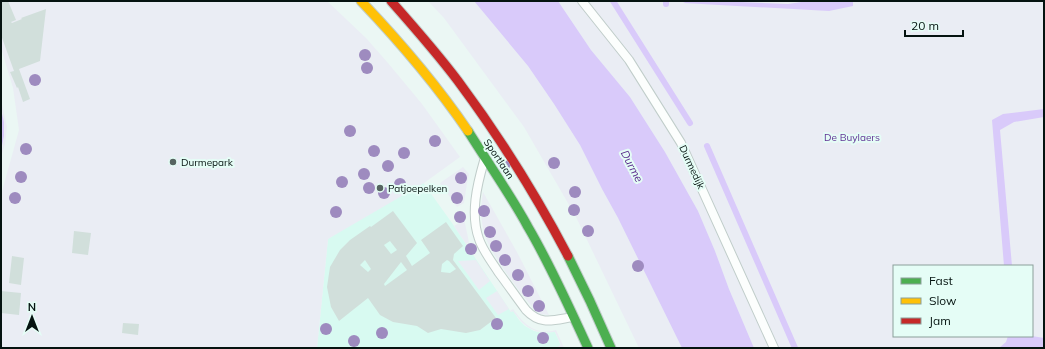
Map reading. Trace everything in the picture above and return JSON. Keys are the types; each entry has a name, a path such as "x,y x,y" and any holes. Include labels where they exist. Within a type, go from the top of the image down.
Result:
{"main road":[{"name":"Sportlaan","path":"361,1 387,28 437,88 504,185 561,289 588,348"},
{"name":"Sportlaan","path":"391,1 412,24 478,106 522,173 569,258 611,348"}],"lane":[{"name":"Durmedijk","path":"582,1 629,60 681,143 774,348"},
{"path":"485,158 476,194 475,216 479,239 486,255 532,316 539,320 548,321 573,316"}],"shaded area":[{"name":"Patjoepelken","path":"419,177 452,223 511,312 513,311 525,326 534,331 543,333 555,332 561,346 555,348 317,348 328,239"}],"green space":[{"name":"Durmepark","path":"1,1 327,1 366,38 388,63 422,104 460,157 424,183 328,239 317,348 1,348 1,195 19,130 13,88 1,48"},
{"path":"428,1 474,1 528,66 580,145 682,348 639,348 576,217 524,127 444,18"},
{"name":"De Buylaers","path":"558,1 1044,1 1044,348 754,348 698,211 665,152 630,97 591,50"},
{"path":"1,100 7,127 5,144 1,157 4,131"},
{"path":"463,167 469,174 464,203 457,207 440,183"},
{"path":"483,192 518,254 549,315 540,314 535,310 510,278 490,247 483,228"},
{"path":"461,214 464,219 469,242 466,244 454,226 459,223 456,218"},
{"path":"476,260 490,281 479,290 458,261"},
{"path":"497,291 509,309 498,315 486,298"},
{"path":"513,309 526,324 536,330 556,330 564,348 555,348 561,345 555,332 541,332 531,329 522,322 513,311 510,311"}],"water":[{"name":"Durme","path":"474,1 558,1 591,50 630,97 665,152 698,211 754,348 682,348 580,145 528,66"},
{"path":"688,1 788,4 808,1 853,1 853,6 829,11 683,3"},
{"path":"1,109 4,122 4,136 1,151"},
{"path":"1044,109 1044,117 1014,122 1000,130 1012,265 1004,265 992,120 1003,114"},
{"path":"1033,336 1044,338 1044,348 999,348 1006,342 1008,337"}],"building":[{"path":"1,1 8,1 16,20 11,22 12,23 46,9 40,61 19,69 30,99 23,102 18,87 17,88 10,72 14,71 1,35"},
{"path":"393,211 417,243 406,256 412,266 430,253 421,240 446,222 463,246 454,254 453,260 496,318 480,330 466,333 441,329 428,333 417,326 393,322 380,315 368,298 339,321 331,307 327,287 330,267 340,250 350,240 370,226 371,227","holes":["390,241 397,250 391,254 384,245","365,260 371,269 368,272 360,265","447,260 456,269 450,273 441,272 442,264","401,262 407,270 385,286 384,284"]},
{"path":"74,231 91,233 88,255 72,253"},
{"path":"12,256 24,258 21,285 9,283"},
{"path":"1,291 21,293 19,315 1,313"},
{"path":"123,323 139,324 138,335 122,333"}],"waterway":[{"path":"613,1 690,123"},
{"path":"707,146 795,348"}],"traffic: fast":[{"path":"468,131 514,203 536,242 560,287 588,348"},
{"path":"568,256 611,348"}],"traffic: slow":[{"path":"361,1 417,64 468,131"}],"traffic: jam":[{"path":"391,1 442,60 488,123 530,188 568,256"}],"place":[{"name":"Durmepark","path":"173,162"},
{"name":"Patjoepelken","path":"380,188"}]}
